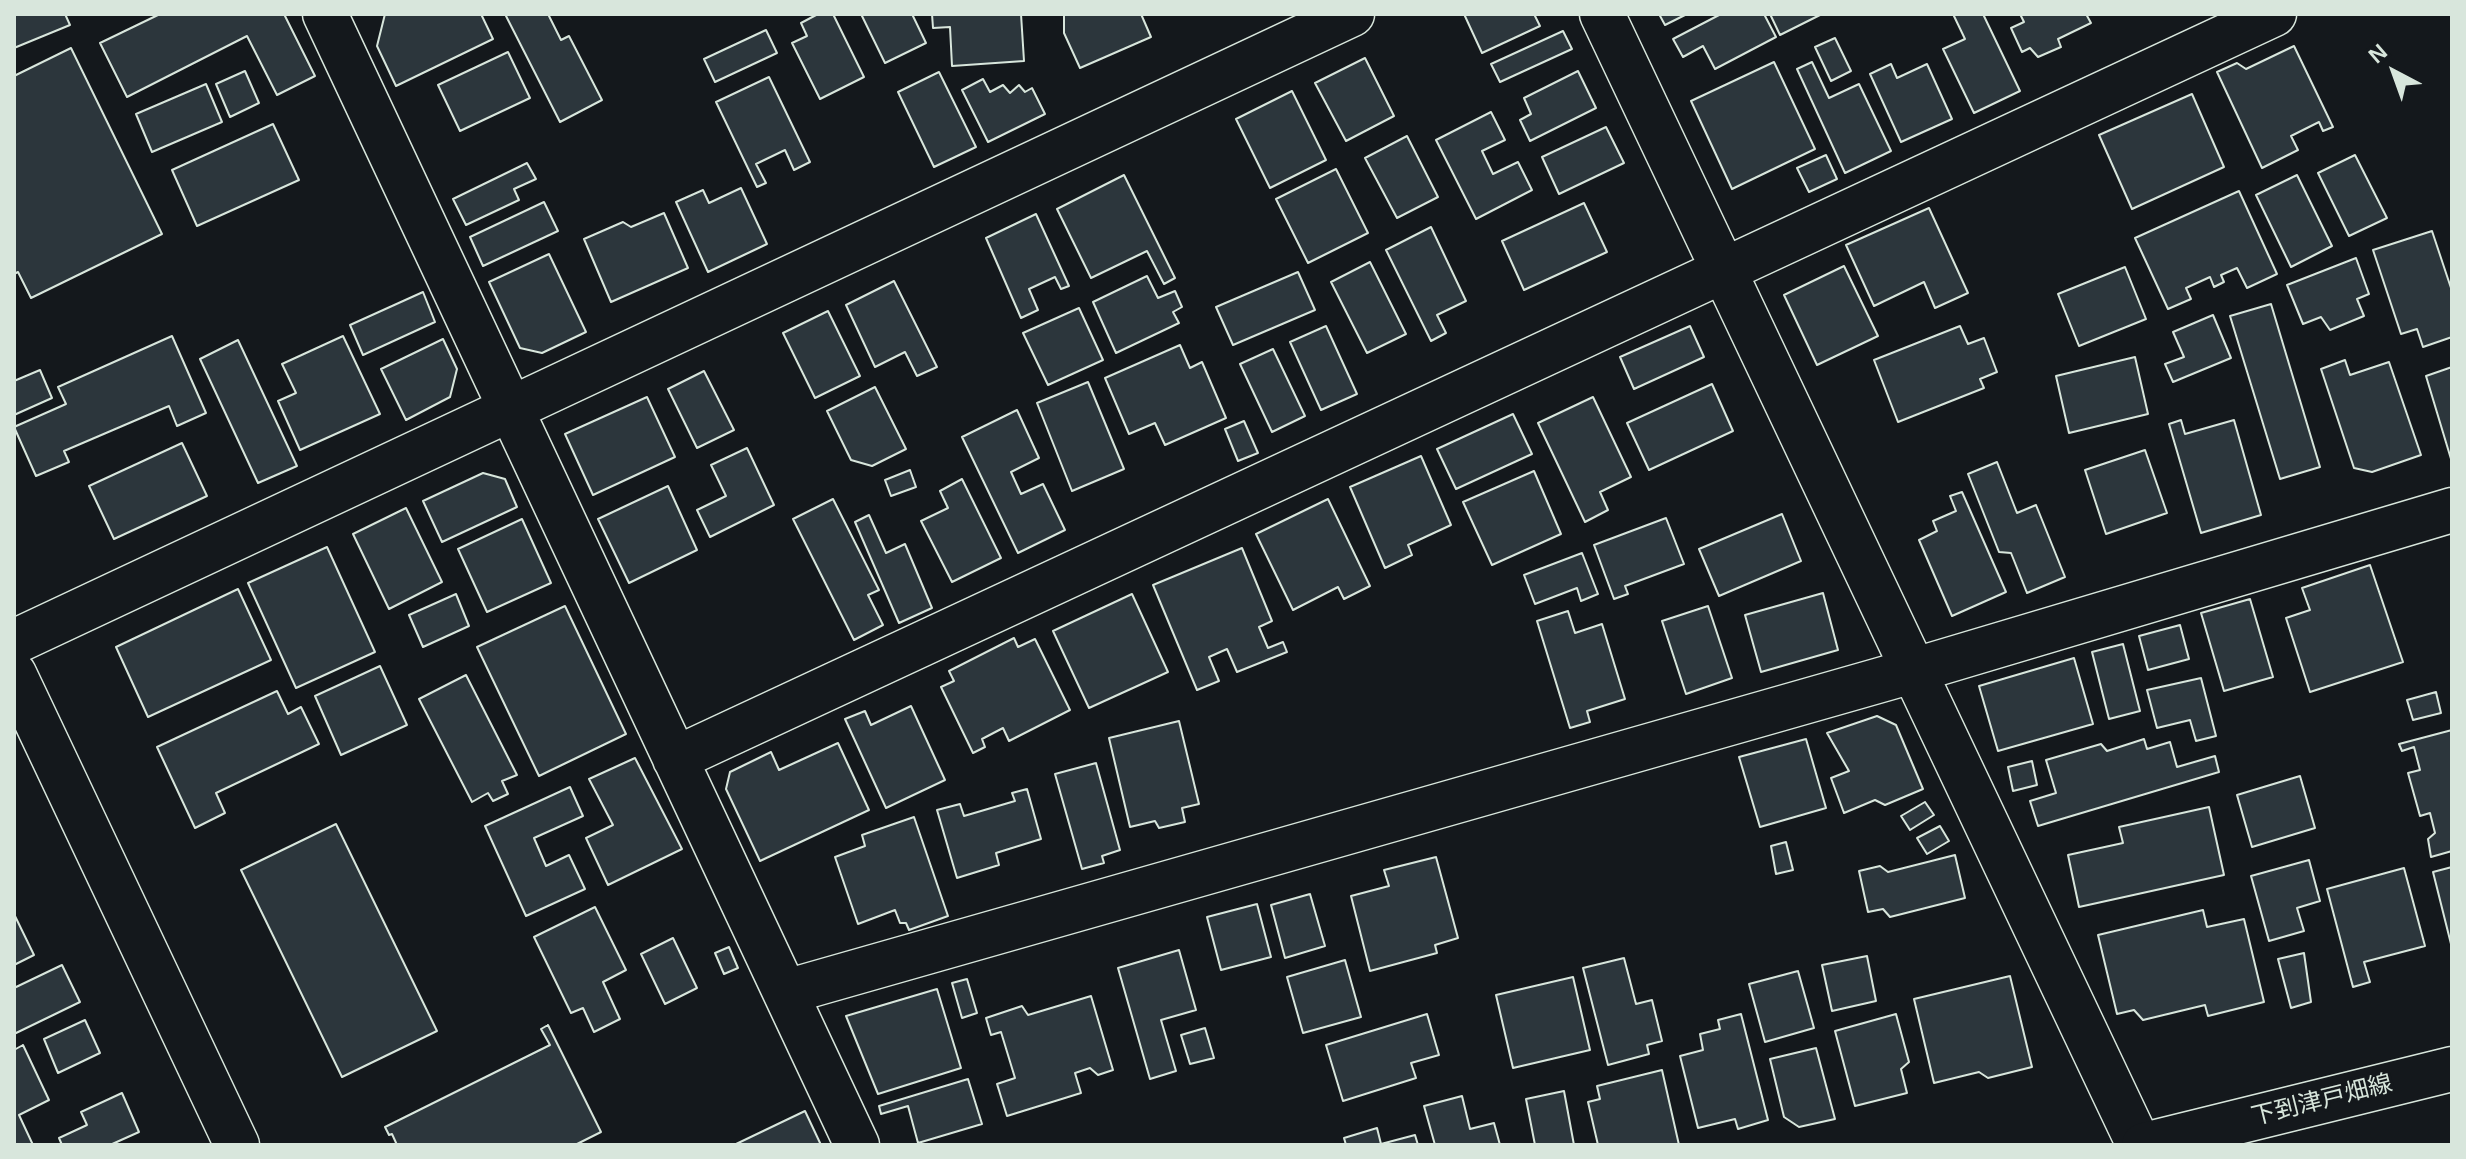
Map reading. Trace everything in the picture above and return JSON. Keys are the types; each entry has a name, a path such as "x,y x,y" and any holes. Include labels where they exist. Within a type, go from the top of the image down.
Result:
{"street":[{"path":"325,14 857,1145"},
{"path":"14,642 1352,14"},
{"path":"1602,14 1727,271 1912,671 2142,1145"},
{"path":"675,759 2274,14"},
{"path":"786,992 1912,671 2452,510"},
{"path":"14,674 237,1145"},
{"name":"下到津戸畑線","path":"2142,1145 2452,1069"}],"building":[{"path":"14,14 65,14 70,25 14,48"},
{"path":"160,14 284,14 315,76 277,95 247,36 127,97 100,43"},
{"path":"385,14 481,14 493,39 396,86 377,46"},
{"path":"505,14 548,14 561,40 569,36 602,100 560,122"},
{"path":"818,14 833,14 864,77 820,99 792,43 807,36 801,23"},
{"path":"861,14 912,14 926,43 885,63"},
{"path":"932,14 1021,14 1024,61 952,66 950,27 933,28"},
{"path":"1064,14 1141,14 1151,37 1080,68 1064,33"},
{"path":"1464,14 1534,14 1540,26 1482,53"},
{"path":"1659,14 1687,14 1665,25"},
{"path":"1721,14 1764,14 1776,37 1715,69 1703,46 1683,57 1673,39"},
{"path":"1770,14 1822,14 1780,35"},
{"path":"1953,14 1983,14 2020,91 1974,113 1943,49 1965,39"},
{"path":"2020,14 2086,14 2091,23 2058,39 2061,47 2038,57 2030,48 2022,52 2011,28 2024,22"},
{"path":"766,30 777,53 715,82 704,59"},
{"path":"1563,31 1572,49 1500,82 1491,64"},
{"path":"1835,38 1851,71 1831,81 1815,47"},
{"path":"2294,46 2333,127 2323,131 2319,122 2291,136 2298,150 2262,168 2217,72 2237,63 2246,69"},
{"path":"71,48 162,234 31,298 18,272 14,274 14,76"},
{"path":"508,52 530,98 460,131 438,85"},
{"path":"1365,58 1394,116 1346,141 1315,83"},
{"path":"1774,62 1815,149 1732,189 1691,101"},
{"path":"1812,62 1829,98 1859,84 1891,151 1845,173 1797,69"},
{"path":"1891,64 1897,78 1927,64 1952,119 1901,142 1870,74"},
{"path":"245,71 259,103 230,117 216,84"},
{"path":"1578,71 1596,108 1530,141 1520,120 1531,114 1524,98"},
{"path":"939,72 976,147 934,167 898,92"},
{"path":"769,77 810,162 794,170 785,150 756,164 766,183 757,187 716,102"},
{"path":"983,79 990,92 1003,85 1010,93 1019,85 1025,92 1032,88 1045,114 988,142 962,90"},
{"path":"206,84 222,122 152,152 136,114"},
{"path":"1292,91 1326,160 1270,188 1236,119"},
{"path":"2192,94 2224,167 2132,209 2099,135"},
{"path":"1491,112 1505,140 1482,151 1493,174 1518,162 1532,190 1476,219 1436,140"},
{"path":"273,124 299,180 197,226 172,170"},
{"path":"1606,127 1624,163 1559,194 1542,157"},
{"path":"1407,136 1438,197 1397,218 1365,158"},
{"path":"1826,155 1837,179 1809,192 1797,168"},
{"path":"2355,155 2387,218 2349,236 2318,173"},
{"path":"527,163 536,179 514,189 519,200 466,225 453,199"},
{"path":"1336,169 1368,233 1308,263 1276,199"},
{"path":"1124,175 1175,278 1164,284 1147,251 1091,278 1057,209"},
{"path":"2297,175 2332,246 2291,267 2256,195"},
{"path":"741,188 767,244 708,272 676,202 703,190 709,203"},
{"path":"2239,191 2277,274 2247,288 2237,268 2221,275 2224,282 2214,287 2210,277 2186,288 2191,299 2168,309 2135,238"},
{"path":"544,202 558,231 483,266 470,237"},
{"path":"1584,203 1607,252 1524,290 1502,241"},
{"path":"1929,208 1968,293 1935,308 1924,282 1874,306 1846,245"},
{"path":"664,213 688,268 611,302 584,239 623,222 631,227"},
{"path":"1036,214 1069,286 1061,289 1055,277 1029,289 1038,310 1021,318 986,238"},
{"path":"1431,227 1466,301 1437,315 1446,333 1431,341 1386,250"},
{"path":"2432,231 2452,291 2452,337 2423,347 2417,329 2401,334 2373,250"},
{"path":"549,254 586,332 542,353 520,348 489,282"},
{"path":"2356,258 2369,294 2357,299 2364,316 2330,330 2321,317 2303,324 2287,285"},
{"path":"1370,262 1406,334 1367,353 1331,282"},
{"path":"1844,266 1878,336 1817,365 1784,295"},
{"path":"2125,267 2146,319 2079,346 2058,294"},
{"path":"1298,272 1315,310 1233,345 1216,307"},
{"path":"1147,276 1158,298 1175,291 1182,307 1173,312 1179,323 1116,353 1093,302"},
{"path":"894,281 937,367 917,376 905,352 875,367 846,305"},
{"path":"423,292 435,322 363,355 350,325"},
{"path":"2271,304 2320,467 2280,479 2230,316"},
{"path":"1079,308 1103,360 1048,385 1023,333"},
{"path":"828,311 860,376 815,398 783,333"},
{"path":"2213,315 2231,358 2173,382 2165,364 2184,357 2173,332"},
{"path":"1326,326 1357,394 1321,410 1290,342"},
{"path":"1690,326 1704,357 1634,389 1620,357"},
{"path":"1960,326 1968,344 1984,338 1997,372 1980,379 1984,388 1898,422 1874,360"},
{"path":"172,336 206,413 177,426 169,406 64,451 69,462 36,476 14,427 66,404 58,387"},
{"path":"343,336 380,414 300,450 278,401 296,393 282,364"},
{"path":"443,339 457,369 450,397 406,420 381,369"},
{"path":"238,340 297,466 258,483 200,359"},
{"path":"1180,345 1190,368 1202,362 1226,418 1165,445 1155,423 1129,434 1105,378"},
{"path":"1273,349 1305,416 1272,432 1240,364"},
{"path":"2135,357 2148,414 2069,433 2056,376"},
{"path":"2345,360 2350,375 2389,362 2421,455 2372,472 2354,468 2321,369"},
{"path":"2452,367 2452,459 2451,459 2426,376"},
{"path":"40,370 52,398 14,415 14,381"},
{"path":"704,371 734,430 697,448 668,389"},
{"path":"1088,382 1124,469 1072,491 1037,403"},
{"path":"1712,384 1733,431 1649,470 1627,423"},
{"path":"875,387 906,449 872,466 851,460 827,411"},
{"path":"647,397 675,457 593,495 565,434"},
{"path":"1593,397 1631,477 1600,492 1608,510 1585,522 1538,423"},
{"path":"1017,410 1039,458 1011,472 1021,494 1043,484 1065,530 1018,553 962,437"},
{"path":"1513,414 1532,454 1456,489 1437,449"},
{"path":"2181,420 2185,434 2234,420 2261,515 2201,533 2169,424"},
{"path":"1244,421 1258,453 1238,461 1225,429"},
{"path":"182,443 207,496 114,539 89,486"},
{"path":"747,448 774,505 710,537 697,510 726,496 711,465"},
{"path":"2145,450 2167,513 2106,534 2085,470"},
{"path":"1421,456 1451,525 1408,545 1412,555 1385,568 1350,487"},
{"path":"1997,462 2017,513 2036,505 2065,577 2027,593 2011,553 1999,552 1968,474"},
{"path":"910,470 916,487 891,496 885,480"},
{"path":"1534,471 1561,534 1492,565 1463,502"},
{"path":"483,473 505,479 517,507 442,542 423,501"},
{"path":"962,479 1001,558 952,582 921,521 948,508 940,491"},
{"path":"668,486 697,550 629,583 598,519"},
{"path":"1962,492 2006,592 1952,616 1919,540 1937,531 1933,521 1956,511 1950,496"},
{"path":"833,499 879,590 868,595 883,625 854,640 793,519"},
{"path":"1328,499 1370,586 1344,599 1338,587 1293,610 1256,534"},
{"path":"406,508 442,582 389,609 353,534"},
{"path":"1782,514 1801,561 1719,596 1699,549"},
{"path":"869,515 886,553 905,544 932,608 899,623 855,522"},
{"path":"1666,518 1684,564 1625,586 1628,594 1614,599 1594,545"},
{"path":"522,519 551,583 487,612 458,549"},
{"path":"327,547 375,652 296,688 248,583"},
{"path":"1242,548 1272,621 1259,627 1268,648 1283,642 1287,652 1237,672 1227,649 1209,657 1219,681 1197,690 1153,585"},
{"path":"1582,553 1598,594 1581,601 1577,588 1535,604 1524,575"},
{"path":"2370,565 2403,662 2310,692 2286,618 2310,610 2302,588"},
{"path":"238,589 271,660 148,717 116,647"},
{"path":"1823,593 1838,650 1761,672 1745,615"},
{"path":"456,594 469,626 423,647 409,615"},
{"path":"1132,594 1168,672 1089,708 1053,631"},
{"path":"2250,599 2273,677 2224,691 2201,613"},
{"path":"565,606 626,734 539,776 477,647"},
{"path":"1708,606 1732,678 1686,694 1662,621"},
{"path":"1568,611 1575,633 1602,624 1625,699 1587,711 1590,722 1570,728 1537,621"},
{"path":"2180,625 2189,659 2148,670 2139,636"},
{"path":"1014,638 1018,647 1035,639 1070,710 1009,741 1003,728 982,739 985,747 973,753 941,687 954,681 949,671"},
{"path":"2123,644 2140,711 2109,719 2092,652"},
{"path":"2074,658 2093,724 1998,751 1979,686"},
{"path":"380,666 407,725 341,755 315,696"},
{"path":"466,675 517,775 502,781 508,794 493,801 488,793 472,802 419,699"},
{"path":"2201,678 2216,736 2196,741 2190,720 2157,728 2147,690"},
{"path":"277,691 288,714 301,707 319,744 216,793 225,813 195,828 157,747"},
{"path":"2436,692 2441,713 2413,720 2407,700"},
{"path":"911,706 945,780 886,808 845,719 865,711 871,725"},
{"path":"1877,716 1896,725 1923,789 1885,805 1875,800 1844,813 1831,778 1849,771 1827,733"},
{"path":"1179,721 1199,804 1182,808 1185,822 1159,828 1155,821 1130,827 1109,738"},
{"path":"2452,730 2452,851 2431,857 2428,839 2435,833 2430,813 2420,816 2408,773 2420,770 2414,747 2402,751 2399,744"},
{"path":"1806,739 1826,808 1760,827 1739,757"},
{"path":"2144,739 2147,749 2170,742 2177,767 2215,756 2219,772 2038,826 2030,801 2056,793 2046,760 2101,744 2107,751"},
{"path":"838,743 869,810 760,861 726,789 730,772 771,752 779,770"},
{"path":"635,758 682,849 608,885 586,838 613,825 589,779"},
{"path":"2032,761 2037,785 2013,791 2008,767"},
{"path":"1096,763 1120,850 1102,856 1104,863 1082,869 1055,774"},
{"path":"2300,776 2315,828 2252,847 2237,795"},
{"path":"570,787 583,816 534,838 546,866 569,855 585,889 526,916 485,826"},
{"path":"1027,789 1041,839 996,853 999,865 957,878 937,810 960,804 964,816 1015,801 1012,793"},
{"path":"1925,802 1934,815 1910,830 1901,816"},
{"path":"2209,807 2224,875 2079,907 2068,855 2123,843 2119,827"},
{"path":"914,817 948,916 909,930 906,923 900,923 895,910 858,924 835,857 865,846 862,835"},
{"path":"336,824 437,1031 342,1077 241,870"},
{"path":"1940,826 1949,841 1927,854 1917,838"},
{"path":"1786,842 1793,870 1776,874 1771,846"},
{"path":"1955,855 1965,898 1890,917 1883,909 1868,912 1859,871 1880,866 1888,872"},
{"path":"1436,857 1458,938 1435,945 1437,953 1370,971 1351,896 1389,886 1384,870"},
{"path":"2309,860 2320,901 2297,908 2304,931 2269,941 2251,876"},
{"path":"2452,867 2452,948 2433,872"},
{"path":"2404,868 2425,946 2364,962 2370,982 2353,987 2327,889"},
{"path":"1310,894 1325,946 1285,958 1271,905"},
{"path":"1257,904 1271,957 1221,970 1207,917"},
{"path":"595,907 626,970 603,982 620,1019 594,1032 583,1008 571,1013 534,937"},
{"path":"2203,910 2207,927 2244,919 2264,1002 2208,1016 2205,1005 2143,1020 2134,1010 2117,1014 2098,935"},
{"path":"14,914 34,955 14,965"},
{"path":"673,938 697,988 665,1004 641,954"},
{"path":"729,947 738,968 724,974 715,953"},
{"path":"1179,950 1196,1010 1161,1020 1176,1071 1150,1079 1118,968"},
{"path":"2304,953 2311,1002 2291,1008 2278,959"},
{"path":"1867,956 1876,1001 1832,1011 1822,965"},
{"path":"1624,958 1636,1004 1652,1000 1662,1041 1647,1045 1649,1054 1608,1065 1583,968"},
{"path":"1345,960 1361,1017 1303,1033 1287,977"},
{"path":"62,965 80,1002 14,1034 14,988"},
{"path":"1798,971 1814,1028 1765,1042 1749,984"},
{"path":"2010,976 2032,1067 1988,1078 1979,1072 1934,1083 1914,999"},
{"path":"1573,977 1590,1050 1513,1068 1496,995"},
{"path":"967,979 977,1013 962,1018 952,983"},
{"path":"937,989 961,1068 878,1094 846,1016"},
{"path":"1091,996 1113,1070 1098,1075 1090,1068 1075,1073 1081,1093 1007,1116 997,1084 1015,1078 1001,1032 991,1035 986,1018 1022,1006 1028,1015"},
{"path":"1427,1014 1439,1055 1411,1063 1416,1078 1343,1101 1326,1045"},
{"path":"1741,1014 1768,1120 1738,1129 1735,1119 1698,1128 1680,1056 1703,1050 1700,1034 1720,1029 1718,1020"},
{"path":"1896,1014 1909,1062 1901,1069 1907,1093 1855,1106 1835,1031"},
{"path":"85,1020 100,1053 58,1073 44,1039"},
{"path":"548,1025 601,1132 575,1145 397,1145 392,1134 389,1135 385,1127 550,1045 541,1029"},
{"path":"1205,1028 1214,1058 1190,1064 1181,1035"},
{"path":"23,1045 49,1100 19,1115 33,1145 14,1145 14,1050"},
{"path":"1816,1048 1835,1119 1799,1127 1784,1117 1770,1059"},
{"path":"1662,1070 1679,1145 1598,1145 1588,1102 1600,1099 1597,1086"},
{"path":"968,1079 982,1124 918,1143 908,1106 881,1114 879,1106"},
{"path":"1564,1091 1574,1145 1535,1145 1526,1099"},
{"path":"122,1093 139,1132 110,1145 62,1145 59,1138 87,1125 81,1112"},
{"path":"1462,1096 1470,1129 1494,1123 1500,1145 1435,1145 1424,1106"},
{"path":"805,1111 821,1145 734,1145"},
{"path":"1377,1128 1381,1144 1415,1135 1418,1145 1346,1145 1344,1138"}]}
